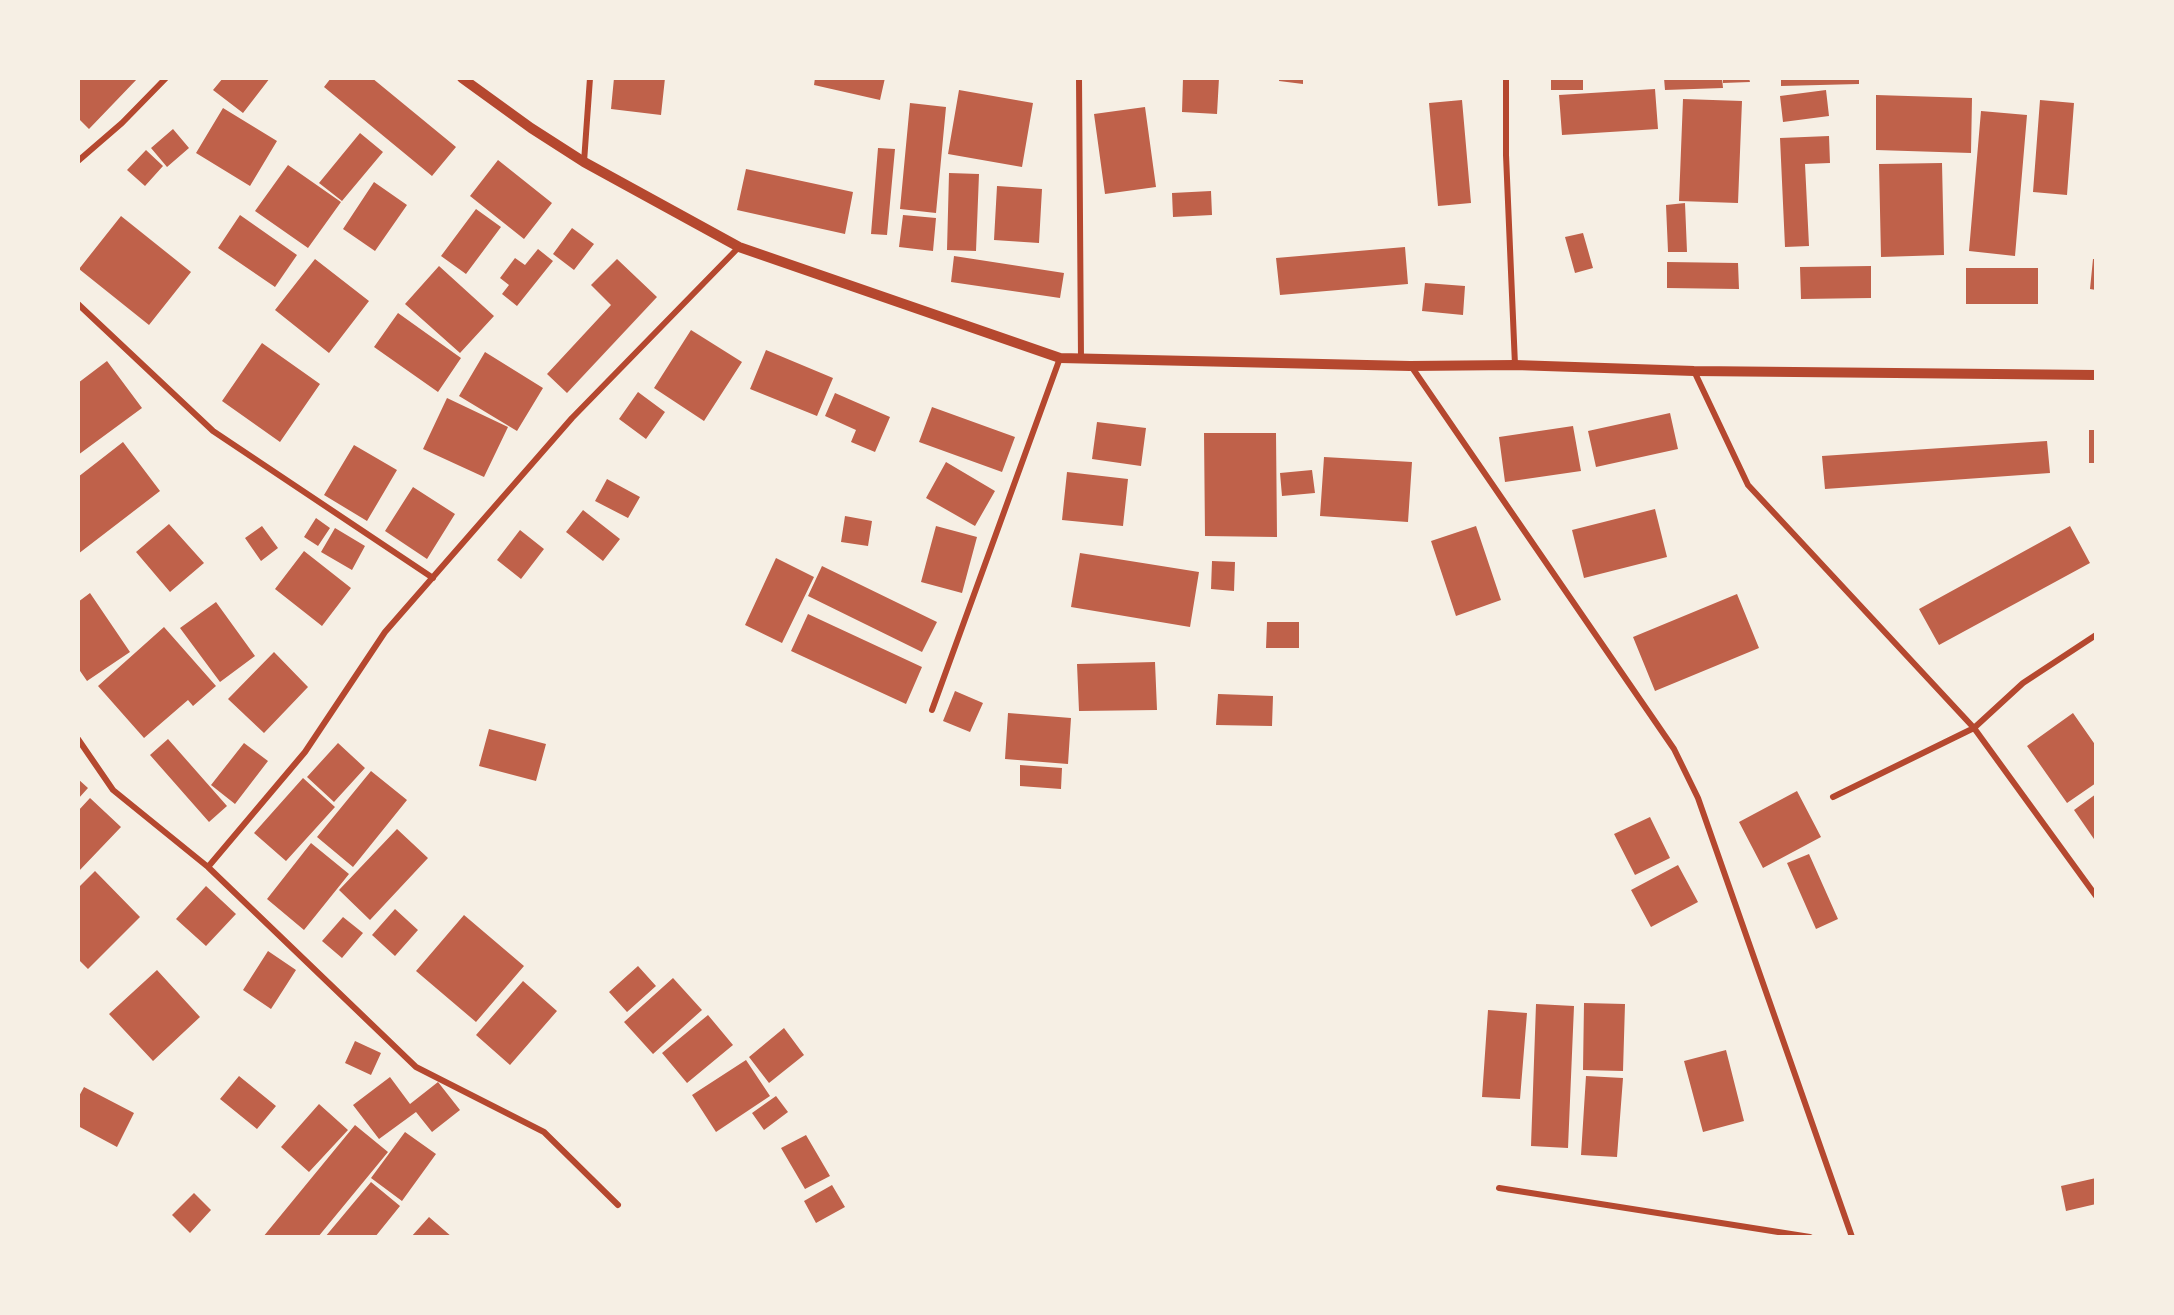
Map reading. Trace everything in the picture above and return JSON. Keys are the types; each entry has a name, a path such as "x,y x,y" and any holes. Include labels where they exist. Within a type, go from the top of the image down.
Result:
{"street":[{"path":"78,161 122,123 166,78"},
{"path":"462,78 531,128 584,162 739,247 1060,358 1410,366 1515,365 1694,371 2096,375"},
{"path":"584,162 590,78"},
{"path":"1079,78 1081,358"},
{"path":"1506,78 1506,155 1515,365"},
{"path":"208,867 305,752 385,632 572,418 739,247"},
{"path":"78,304 213,431 433,578"},
{"path":"932,710 1060,358"},
{"path":"1410,366 1674,749 1698,798 1852,1237"},
{"path":"1694,371 1748,485 1974,728 2096,896"},
{"path":"1833,797 1974,728 2023,683 2096,635"},
{"path":"78,739 113,790 208,867 416,1067 544,1131 618,1205"},
{"path":"1499,1188 1810,1237"}],"building":[{"path":"80,78 138,78 89,129 78,118 78,80"},
{"path":"223,78 270,78 243,113 213,90"},
{"path":"331,78 372,78 456,147 432,176 324,87"},
{"path":"614,78 665,78 661,115 611,109"},
{"path":"815,78 885,78 880,100 814,85"},
{"path":"1183,78 1219,78 1217,114 1182,112"},
{"path":"1279,78 1303,78 1303,84 1279,81"},
{"path":"1551,78 1583,78 1583,90 1551,90"},
{"path":"1664,78 1722,78 1723,88 1665,90"},
{"path":"1723,78 1749,78 1750,82 1723,83"},
{"path":"1781,78 1859,78 1859,84 1781,86"},
{"path":"1655,89 1658,129 1562,135 1559,95"},
{"path":"959,90 1033,103 1022,167 948,154"},
{"path":"1826,90 1829,116 1783,122 1780,96"},
{"path":"1876,95 1972,98 1971,153 1876,150"},
{"path":"1683,99 1742,101 1738,203 1679,201"},
{"path":"1462,100 1471,203 1438,206 1429,103"},
{"path":"2040,100 2074,103 2067,195 2033,192"},
{"path":"910,103 946,107 936,213 900,209"},
{"path":"1145,107 1156,187 1105,194 1094,114"},
{"path":"223,108 277,141 250,186 196,153"},
{"path":"1981,111 2027,115 2015,256 1969,251"},
{"path":"173,129 189,148 167,167 151,148"},
{"path":"360,133 383,152 342,201 319,183"},
{"path":"1829,136 1830,163 1805,164 1809,246 1785,247 1780,138"},
{"path":"878,148 895,149 887,235 871,234"},
{"path":"146,150 163,166 145,186 127,170"},
{"path":"498,160 552,203 524,239 470,196"},
{"path":"1942,163 1944,255 1881,257 1879,164"},
{"path":"288,165 341,202 308,248 255,211"},
{"path":"746,169 853,192 845,234 737,210"},
{"path":"949,173 979,174 976,251 947,250"},
{"path":"374,182 407,205 375,251 343,229"},
{"path":"997,186 1042,189 1039,243 994,240"},
{"path":"1211,191 1212,215 1173,217 1172,193"},
{"path":"1685,203 1687,252 1668,252 1666,205"},
{"path":"476,209 501,227 466,274 441,256"},
{"path":"240,215 297,255 275,287 218,248"},
{"path":"903,215 936,218 933,251 899,247"},
{"path":"121,216 191,272 149,325 79,269"},
{"path":"572,228 594,244 574,270 553,254"},
{"path":"1583,233 1593,268 1575,273 1565,237"},
{"path":"1405,247 1408,284 1280,295 1276,258"},
{"path":"538,249 553,261 517,306 502,294 509,285 500,278 515,258 525,265"},
{"path":"954,256 1064,273 1060,298 951,282"},
{"path":"315,259 369,301 329,353 275,310"},
{"path":"617,259 657,297 567,393 547,374 611,305 591,285"},
{"path":"2093,259 2096,259 2096,290 2090,289"},
{"path":"1667,262 1738,263 1739,289 1667,288"},
{"path":"439,266 494,316 460,353 405,304"},
{"path":"1871,266 1871,298 1801,299 1800,267"},
{"path":"1966,268 2038,268 2038,304 1966,304"},
{"path":"1425,283 1465,286 1463,315 1422,311"},
{"path":"398,313 461,358 438,392 374,347"},
{"path":"691,330 742,362 704,421 654,388"},
{"path":"262,343 320,384 280,442 222,401"},
{"path":"766,350 833,378 817,416 750,389"},
{"path":"485,352 543,388 517,431 459,396"},
{"path":"107,361 142,408 78,455 78,383"},
{"path":"638,392 665,412 646,439 619,419"},
{"path":"835,393 890,417 875,452 851,442 856,430 825,416"},
{"path":"447,398 508,427 484,477 423,449"},
{"path":"932,407 1015,437 1002,472 919,442"},
{"path":"1670,413 1678,449 1596,467 1588,431"},
{"path":"1097,422 1146,428 1141,466 1092,459"},
{"path":"1573,426 1581,471 1505,482 1499,437"},
{"path":"2089,430 2096,430 2096,463 2089,463"},
{"path":"1204,433 1276,433 1277,537 1205,536"},
{"path":"2047,441 2050,473 1825,489 1822,456"},
{"path":"123,442 160,491 78,554 78,477"},
{"path":"354,445 397,470 367,521 324,495"},
{"path":"1324,457 1412,462 1408,522 1320,516"},
{"path":"946,462 995,491 975,526 926,498"},
{"path":"1312,470 1315,493 1282,496 1280,473"},
{"path":"1067,472 1128,479 1123,526 1062,520"},
{"path":"607,479 640,497 628,518 595,501"},
{"path":"413,487 455,514 427,559 385,531"},
{"path":"1655,509 1667,557 1584,578 1572,530"},
{"path":"583,510 620,539 603,561 566,532"},
{"path":"845,516 872,521 868,546 841,542"},
{"path":"316,518 330,528 318,546 304,537"},
{"path":"169,524 204,563 170,592 136,552"},
{"path":"262,526 278,548 261,561 245,538"},
{"path":"936,526 977,537 962,593 921,582"},
{"path":"1476,526 1501,600 1456,616 1431,541"},
{"path":"2070,526 2090,563 1939,645 1919,609"},
{"path":"335,528 365,546 352,570 321,552"},
{"path":"520,530 544,549 521,579 497,560"},
{"path":"304,551 351,588 322,626 275,589"},
{"path":"1080,553 1199,572 1190,627 1071,607"},
{"path":"776,558 814,577 782,643 745,625"},
{"path":"1212,561 1235,562 1234,591 1211,589"},
{"path":"822,566 937,622 922,652 808,596"},
{"path":"90,593 130,652 87,681 78,668 78,602"},
{"path":"1737,594 1759,648 1655,691 1633,637"},
{"path":"216,602 255,656 220,682 180,628"},
{"path":"808,614 922,667 906,704 791,651"},
{"path":"1267,622 1299,622 1299,648 1266,648"},
{"path":"164,627 216,686 193,706 188,700 144,738 98,686"},
{"path":"274,652 308,687 264,733 228,699"},
{"path":"1155,662 1157,710 1079,711 1077,664"},
{"path":"955,691 983,703 970,732 943,721"},
{"path":"1218,694 1273,696 1272,726 1216,725"},
{"path":"1008,713 1071,718 1068,764 1005,759"},
{"path":"2073,713 2096,746 2096,783 2067,803 2027,746"},
{"path":"489,729 546,744 536,781 479,766"},
{"path":"168,739 227,806 209,822 150,755"},
{"path":"244,743 268,761 235,804 211,785"},
{"path":"338,743 365,768 334,802 307,777"},
{"path":"1020,765 1062,768 1061,789 1020,786"},
{"path":"371,771 407,800 353,867 317,837"},
{"path":"303,778 335,807 286,861 254,833"},
{"path":"78,779 88,788 78,799"},
{"path":"1797,791 1821,837 1763,868 1739,822"},
{"path":"2096,794 2096,842 2074,810"},
{"path":"90,798 121,827 78,872 78,811"},
{"path":"1650,817 1670,858 1635,875 1614,834"},
{"path":"397,829 428,858 370,920 339,890"},
{"path":"311,843 349,874 304,930 267,899"},
{"path":"1809,854 1838,919 1816,929 1787,863"},
{"path":"1678,865 1698,902 1651,927 1631,890"},
{"path":"95,871 140,917 88,969 78,959 78,888"},
{"path":"206,886 236,914 206,946 176,919"},
{"path":"395,909 418,930 395,956 372,935"},
{"path":"464,915 524,966 476,1022 416,971"},
{"path":"343,917 363,933 342,958 322,941"},
{"path":"268,951 296,970 271,1009 243,990"},
{"path":"638,966 656,986 627,1012 609,992"},
{"path":"157,970 200,1017 153,1061 109,1014"},
{"path":"673,978 702,1010 653,1054 624,1022"},
{"path":"523,981 557,1011 510,1065 476,1035"},
{"path":"1584,1003 1625,1004 1623,1071 1583,1070"},
{"path":"1536,1004 1574,1006 1568,1148 1531,1146"},
{"path":"1488,1010 1527,1013 1520,1099 1482,1097"},
{"path":"708,1015 733,1045 687,1083 662,1053"},
{"path":"784,1028 804,1055 769,1083 749,1057"},
{"path":"355,1041 381,1053 371,1075 345,1063"},
{"path":"1726,1050 1744,1121 1703,1132 1684,1061"},
{"path":"746,1060 770,1096 716,1132 692,1095"},
{"path":"239,1076 276,1106 257,1129 220,1099"},
{"path":"1586,1076 1623,1078 1617,1157 1581,1155"},
{"path":"390,1077 410,1104 438,1082 460,1110 432,1132 416,1112 379,1139 353,1105"},
{"path":"84,1087 134,1113 117,1147 78,1126 78,1098"},
{"path":"776,1096 788,1112 764,1130 752,1113"},
{"path":"319,1104 348,1130 309,1172 281,1147"},
{"path":"355,1125 388,1152 318,1237 263,1237"},
{"path":"405,1132 436,1154 402,1201 371,1178"},
{"path":"806,1135 830,1176 805,1189 781,1148"},
{"path":"2096,1178 2096,1204 2066,1211 2061,1186"},
{"path":"371,1182 400,1206 375,1237 325,1237"},
{"path":"832,1185 845,1207 816,1223 804,1201"},
{"path":"194,1193 211,1210 190,1233 172,1215"},
{"path":"429,1217 452,1237 411,1237"}]}
